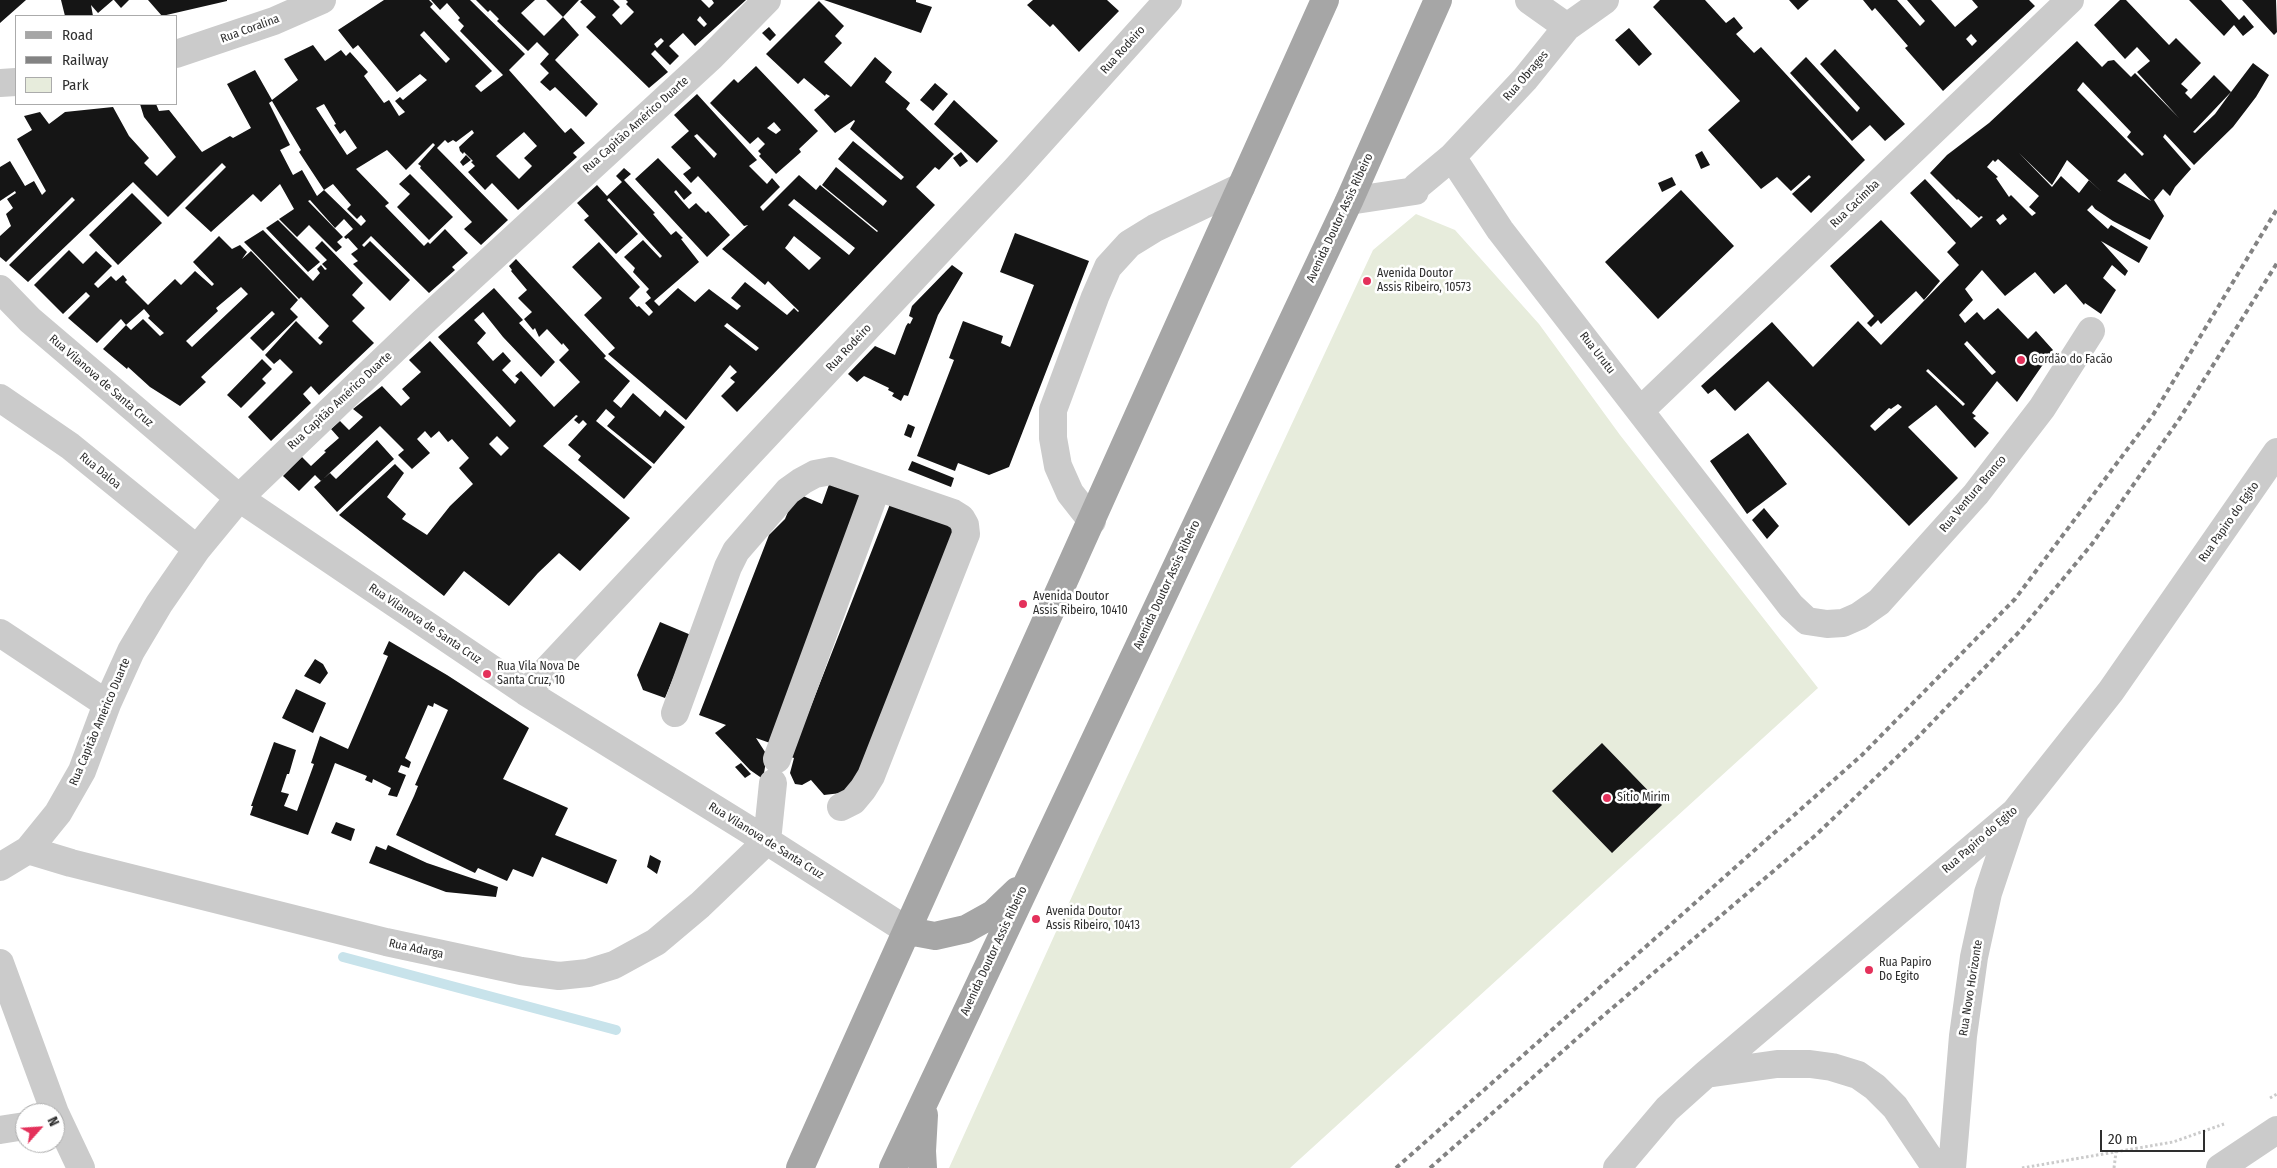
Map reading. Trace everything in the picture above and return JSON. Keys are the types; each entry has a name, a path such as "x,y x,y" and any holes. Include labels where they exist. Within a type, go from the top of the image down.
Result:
{"main road":[{"path":"800,1168 1325,0"},
{"name":"Avenida Doutor Assis Ribeiro","path":"893,1168 1348,201 1438,0"},
{"path":"908,931 935,936 966,929 993,914 1026,884"},
{"path":"923,1168 924,1102"}],"street":[{"name":"Rua Coralina","path":"178,53 274,21 322,0"},
{"name":"Rua Capitão Américo Duarte","path":"0,867 28,850 58,813 82,771 107,704 131,651 159,604 196,549 239,498 423,322 711,57 767,0"},
{"name":"Rua Rodeiro","path":"526,692 1016,170 1168,0"},
{"path":"1529,0 1567,27"},
{"name":"Rua Obrages","path":"1452,157 1524,79 1567,27 1605,0"},
{"name":"Rua Cacimba","path":"1641,410 2070,0"},
{"path":"0,83 15,82"},
{"path":"1348,201 1415,191 1416,187 1452,157"},
{"name":"Rua Urutu","path":"1452,157 1500,230 1791,606 1807,621 1827,624"},
{"path":"1092,521 1070,493 1058,466 1053,438 1052,410 1094,297 1108,267 1129,244 1155,228 1241,187"},
{"name":"Rua Vilanova de Santa Cruz","path":"0,289 30,320 239,498 526,692 768,841 908,931"},
{"name":"Rua Ventura Branco","path":"1827,624 1851,619 1879,602 1976,494 2042,408 2091,331"},
{"name":"Rua Daloa","path":"0,398 70,446 196,549"},
{"name":"Rua Papiro do Egito","path":"1617,1168 1667,1109 1706,1074 2015,812 2111,691 2277,452"},
{"path":"674,713 728,567 747,536 788,491 815,474 831,472 953,513 961,518 965,525 966,534 871,776 853,801 841,807"},
{"path":"768,841 775,771 877,487"},
{"path":"0,633 107,704"},
{"name":"Rua Novo Horizonte","path":"1952,1168 1963,1036 1974,957 1988,893 2015,812"},
{"name":"Rua Adarga","path":"28,850 71,864 386,942 521,971 559,976 588,973 614,965 656,942 700,905 768,841"},
{"path":"0,963 51,1103"},
{"path":"1706,1074 1777,1064 1810,1064 1832,1067 1858,1075 1895,1107 1936,1168"},
{"path":"0,1130 15,1128"},
{"path":"2220,1168 2277,1130"},
{"path":"65,1136 81,1168"}],"path":[{"path":"2263,1102 2277,1094"},
{"path":"2022,1168 2173,1142 2225,1124"},
{"path":"2114,1168 2116,1152"}],"green space":[{"name":"Sítio Mirim","path":"1416,214 1455,230 1539,324 1620,435 1818,688 1290,1168 949,1168 1098,839 1373,250"}],"building":[{"path":"0,0 26,0 0,23"},
{"path":"61,0 113,0 98,13 91,5 93,15 65,15"},
{"path":"114,0 129,0 121,8"},
{"path":"148,0 227,0 166,15 161,15"},
{"path":"384,0 429,0 433,4 430,7 492,71 475,86 481,92 503,75 460,31 464,26 458,20 460,18 447,3 440,10 431,0 470,0 525,54 509,70 565,133 571,128 585,143 573,153 577,157 518,210 492,183 485,190 468,172 475,166 471,162 473,161 464,152 463,154 460,151 459,147 474,133 472,130 456,142 453,140 448,143 445,140 437,148 508,220 481,245 464,229 472,222 418,164 435,145 433,143 406,170 387,150 356,169 389,203 385,206 424,246 428,242 430,244 445,229 468,253 452,267 455,270 429,293 371,236 362,245 364,247 370,241 410,280 390,301 353,264 358,261 351,254 358,249 348,238 344,237 353,229 344,219 335,228 310,200 308,201 343,237 337,242 342,247 336,252 309,225 297,237 279,219 294,209 280,184 261,202 253,194 211,232 185,208 226,167 222,163 168,217 133,182 28,282 9,265 75,200 72,197 6,262 0,257 0,236 11,226 6,214 13,208 7,199 16,193 15,191 0,201 0,167 10,161 25,186 34,181 42,195 46,191 17,139 32,130 24,116 40,112 49,124 65,112 113,107 129,136 149,158 144,163 157,176 176,157 144,117 140,105 156,105 159,111 169,110 202,152 230,136 233,138 251,128 227,84 255,70 272,100 298,80 284,59 313,45 325,61 341,50 346,56 350,52 368,72 364,76 384,103 389,100 399,116 405,112 395,101 400,97 403,100 427,80 420,74 397,92 358,45 353,49 338,30","holes":["424,31 450,59 446,63 420,35","272,101 301,150 299,152 324,190 317,196 302,170 293,175 280,150 290,145 269,103","324,104 340,134 345,130 357,148 347,155 316,108","524,132 537,146 524,158 532,166 519,179 496,156","333,184 351,205 347,209 357,219 361,215 366,221 361,226 324,190"]},
{"path":"476,0 535,0 521,13 544,36 563,17 579,35 555,60 598,104 586,117 555,87 550,91 540,82 549,73 540,64 549,54 537,42 528,51 497,21 499,19 490,10 488,12"},
{"path":"546,0 579,0 563,17"},
{"path":"582,0 613,0 620,7 612,15 621,25 634,12 626,4 628,2 626,0 701,0 709,8 714,3 712,0 746,0 695,46 683,33 669,46 679,56 670,65 655,50 651,54 668,72 649,88 586,27 596,17 580,2","holes":["700,16 707,24 704,27 697,20","661,38 664,41 657,48 654,44"]},
{"path":"824,0 916,0 916,2 932,7 921,33"},
{"path":"1033,0 1107,0 1119,11 1079,52 1053,24 1050,27 1027,5"},
{"path":"1660,0 1705,0 1726,23 1734,17 1743,28 1736,34 1754,53 1761,47 1865,160 1811,213 1792,194 1811,177 1809,175 1791,191 1777,177 1761,189 1708,130 1740,101 1653,7"},
{"path":"1789,0 1809,0 1798,10"},
{"path":"1863,0 1897,0 1920,26 1925,21 1907,0 1931,0 1955,27 1978,7 1972,0 2029,0 2035,6 1943,91 1905,48 1908,46 1875,8 1872,11","holes":["1971,34 1977,41 1972,46 1966,39"]},
{"path":"2120,0 2126,0 2169,45 2176,38 2201,63 2181,84 2188,90 2185,93 2191,99 2214,75 2231,92 2253,63 2269,75 2256,97 2233,127 2194,165 2165,134 2163,137 2191,169 2175,187 2170,196 2163,189 2154,200 2164,216 2150,240 2113,221 2092,205 2087,210 2108,229 2111,225 2148,247 2139,263 2101,241 2128,271 2125,276 2112,265 2103,278 2116,290 2101,314 2085,303 2084,305 2066,284 2054,294 2035,272 2005,296 1982,270 1965,289 1973,300 1959,315 1965,323 1977,312 1984,320 1998,308 2028,339 2036,331 2053,350 2017,402 1997,381 1972,413 1976,416 1973,418 1989,433 1975,448 1936,405 1908,427 1958,478 1909,526 1768,381 1735,411 1715,389 1708,394 1701,386 1772,322 1813,367 1858,321 1881,345 1959,265 1947,252 1956,243 1910,193 1925,179 1971,228 1983,217 1979,218 1957,200 1930,173 1947,155 1989,123 2077,41 2102,67 2108,61 2114,60 2131,77 2135,73 2179,118 2137,72 2150,61 2137,47 2125,59 2094,25","holes":["2083,82 2131,132 2127,137 2144,154 2142,156 2077,90","2231,92 2215,114 2195,133 2193,132","2019,153 2052,185 2067,160 2089,180 2079,193 2061,176 2052,187","1998,159 2039,196 2029,207 2036,213 2032,216 2011,195 2009,197 1996,178 1998,177 1987,167 1993,160 1995,162","2125,173 2151,201 2117,181","2003,214 2007,219 2000,225 1996,220","1967,341 1996,372 1992,375 1964,344","1928,369 1965,404 1963,406 1926,371","1898,404 1902,407 1875,431 1870,426 1889,408 1891,409"]},
{"path":"2189,0 2221,0 2239,20 2244,15 2254,27 2243,36 2234,25 2224,36"},
{"path":"2242,0 2276,0 2277,32 2274,35"},
{"path":"819,1 844,26 835,36 842,43 824,62 851,87 875,57 892,72 885,82 910,103 906,109 954,154 939,170 935,167 916,187 935,205 737,412 721,396 735,382 730,378 737,372 730,365 686,420 608,354 615,348 584,315 602,298 572,267 599,242 640,287 629,298 649,316 653,312 645,303 651,298 646,292 649,289 633,272 635,268 624,257 643,240 660,258 662,256 609,198 607,200 638,234 616,254 584,220 589,216 577,203 597,185 607,196 622,182 616,176 624,168 631,174 624,180 655,213 653,214 671,235 676,231 683,238 681,239 699,262 654,301 659,306 678,288 695,302 709,289 737,310 741,306 731,298 745,282 787,315 794,308 799,311 768,281 765,285 722,249 748,225 744,226 698,176 691,183 683,174 691,168 671,147 689,131 674,115 697,94 757,160 749,166 767,184 772,178 780,187 760,207 763,211 799,175 816,190 820,185 877,232 822,185 836,167 883,206 887,201 838,159 853,141 901,180 904,177 850,129 854,120 835,133 814,110 830,96 826,94 825,96 804,78 798,84 766,54","holes":["697,134 717,154 714,158 694,136","794,199 855,248 849,255 788,205","794,236 821,258 809,270 785,248","727,323 759,348 756,351 724,326"]},
{"path":"769,27 776,35 770,41 762,33"},
{"path":"1629,28 1652,54 1639,66 1615,40"},
{"path":"1835,49 1905,124 1885,141 1870,125 1852,141 1790,73 1806,57 1857,112 1860,108 1820,64"},
{"path":"756,66 818,131 799,149 801,152 776,174 759,156 761,154 758,151 765,144 758,137 750,144 710,103 734,79 738,83","holes":["774,122 781,130 776,134 767,128"]},
{"path":"935,83 948,94 933,111 920,100"},
{"path":"954,100 998,141 977,163 934,124"},
{"path":"1702,151 1710,165 1701,169 1695,155"},
{"path":"961,152 968,161 960,167 953,158"},
{"path":"466,155 471,160 463,166 460,162"},
{"path":"658,158 692,193 684,200 676,190 674,192 689,209 696,203 706,213 708,211 730,235 707,257 635,179"},
{"path":"410,174 453,217 429,240 397,207 410,194 399,184"},
{"path":"1672,177 1676,185 1662,192 1658,183"},
{"path":"1681,190 1734,246 1658,319 1605,262"},
{"path":"132,193 162,223 118,265 89,235"},
{"path":"278,220 320,262 308,272 266,228"},
{"path":"1881,220 1940,281 1924,300 1916,291 1881,324 1878,320 1871,327 1867,323 1874,316 1830,266"},
{"path":"263,230 313,281 320,273 317,269 321,265 325,270 327,269 322,264 327,260 315,248 322,241 363,283 352,295 365,308 352,321 374,343 319,395 311,386 303,394 311,403 271,441 248,417 293,372 280,359 274,364 265,355 296,321 320,345 323,342 318,338 329,326 301,297 299,299 244,242"},
{"path":"1015,233 1089,261 1009,467 989,475 958,463 955,471 917,456 954,360 949,358 963,321 1003,336 1001,343 1010,347 1034,285 1000,272"},
{"path":"219,236 232,249 240,245 247,252 242,259 251,251 298,300 290,309 298,317 263,351 250,338 275,314 272,311 201,377 206,382 180,406 150,387 128,367 127,369 103,349 126,325 121,319 97,343 68,318 90,296 86,292 63,314 34,285 69,250 83,264 96,251 112,266 94,284 98,288 111,276 116,281 123,275 127,280 125,282 148,305 175,279 181,285 195,271 212,286 214,284 193,262","holes":["241,287 248,294 192,347 186,341 218,311 216,308","144,309 150,316 148,318 164,333 160,336 143,319 131,330 126,325"]},
{"path":"516,259 606,356 604,358 630,381 613,401 621,408 633,393 660,417 665,410 685,427 654,464 607,426 615,417 606,409 596,421 652,467 624,499 578,460 581,456 568,445 587,424 583,420 579,424 574,420 578,416 576,415 543,446 630,518 580,571 559,553 538,573 509,606 464,571 444,596 339,515 395,464 404,473 387,497 406,514 402,519 427,535 450,506 473,484 459,468 469,458 452,439 448,442 439,431 431,438 425,431 417,439 430,453 412,469 398,455 404,450 380,426 321,481 315,475 299,491 283,476 302,457 311,466 339,438 331,429 340,421 349,430 363,417 353,409 382,386 401,406 410,398 402,389 421,372 409,360 430,341 510,427 516,421 438,337 494,288 523,320 519,323 555,362 541,377 503,337 483,312 474,320 486,333 477,343 493,361 503,352 511,361 502,370 515,384 519,379 515,376 521,371 554,407 580,382 559,360 569,350 563,343 562,345 547,329 539,337 535,328 533,330 524,319 532,312 518,298 527,290 509,266","holes":["497,436 509,448 501,456 489,444"]},
{"path":"952,265 963,273 938,315 908,396 904,395 901,401 892,396 894,393 888,390 889,388 864,376 857,382 848,374 875,346 895,355 906,326 908,323 910,324 913,318 909,316 912,306"},
{"path":"262,359 272,369 262,379 266,383 241,408 227,395"},
{"path":"908,424 915,427 911,438 904,435"},
{"path":"1748,433 1787,484 1747,514 1710,461"},
{"path":"377,440 394,459 337,512 314,487 330,473 336,479"},
{"path":"912,461 954,478 951,487 908,470"},
{"path":"832,476 869,491 770,743 756,738 767,755 763,779 750,770 715,733 726,725 699,715 769,535 785,519 796,493 822,504"},
{"path":"892,499 957,522 855,783 841,793 824,795 811,780 802,785 795,784 790,773 794,758 791,757"},
{"path":"1764,508 1779,526 1767,539 1752,520"},
{"path":"660,622 691,635 665,698 643,690 637,675"},
{"path":"389,641 447,675 529,728 503,779 568,808 555,835 617,860 607,884 542,857 533,877 513,869 507,881 478,868 475,873 396,835 418,786 415,785 448,710 434,703 433,707 428,705 405,758 411,762 409,768 401,765 398,772 406,775 397,797 388,795 391,788 373,779 372,783 365,780 367,776 335,763 308,835 250,815 253,806 251,806 274,742 296,750 281,792 289,794 284,806 297,811 314,764 311,763 320,736 348,749 388,656 383,654"},
{"path":"315,659 323,664 328,673 320,684 304,676"},
{"path":"296,689 326,703 313,733 282,718"},
{"name":"Sítio Mirim","path":"1602,743 1662,805 1612,853 1552,791"},
{"path":"741,763 751,774 745,778 735,767"},
{"path":"336,822 355,829 351,841 331,833"},
{"path":"388,845 427,863 498,887 496,897 446,892 369,863 376,846 386,850"},
{"path":"650,855 661,861 657,874 647,867"}],"waterway":[{"path":"343,957 616,1030"}],"railway":[{"path":"1396,1168 1862,755 2015,599 2153,415 2277,209"},
{"path":"1430,1168 1590,1027 1817,834 1918,737 2020,631 2092,544 2180,418 2277,263"}],"place":[{"name":"Avenida Doutor Assis Ribeiro, 10573","path":"1367,281"},
{"name":"Gordão do Facão","path":"2021,360"},
{"name":"Avenida Doutor Assis Ribeiro, 10410","path":"1023,604"},
{"name":"Rua Vila Nova De Santa Cruz, 10","path":"487,674"},
{"name":"Sítio Mirim","path":"1607,798"},
{"name":"Avenida Doutor Assis Ribeiro, 10413","path":"1036,919"},
{"name":"Rua Papiro Do Egito","path":"1869,970"}]}
